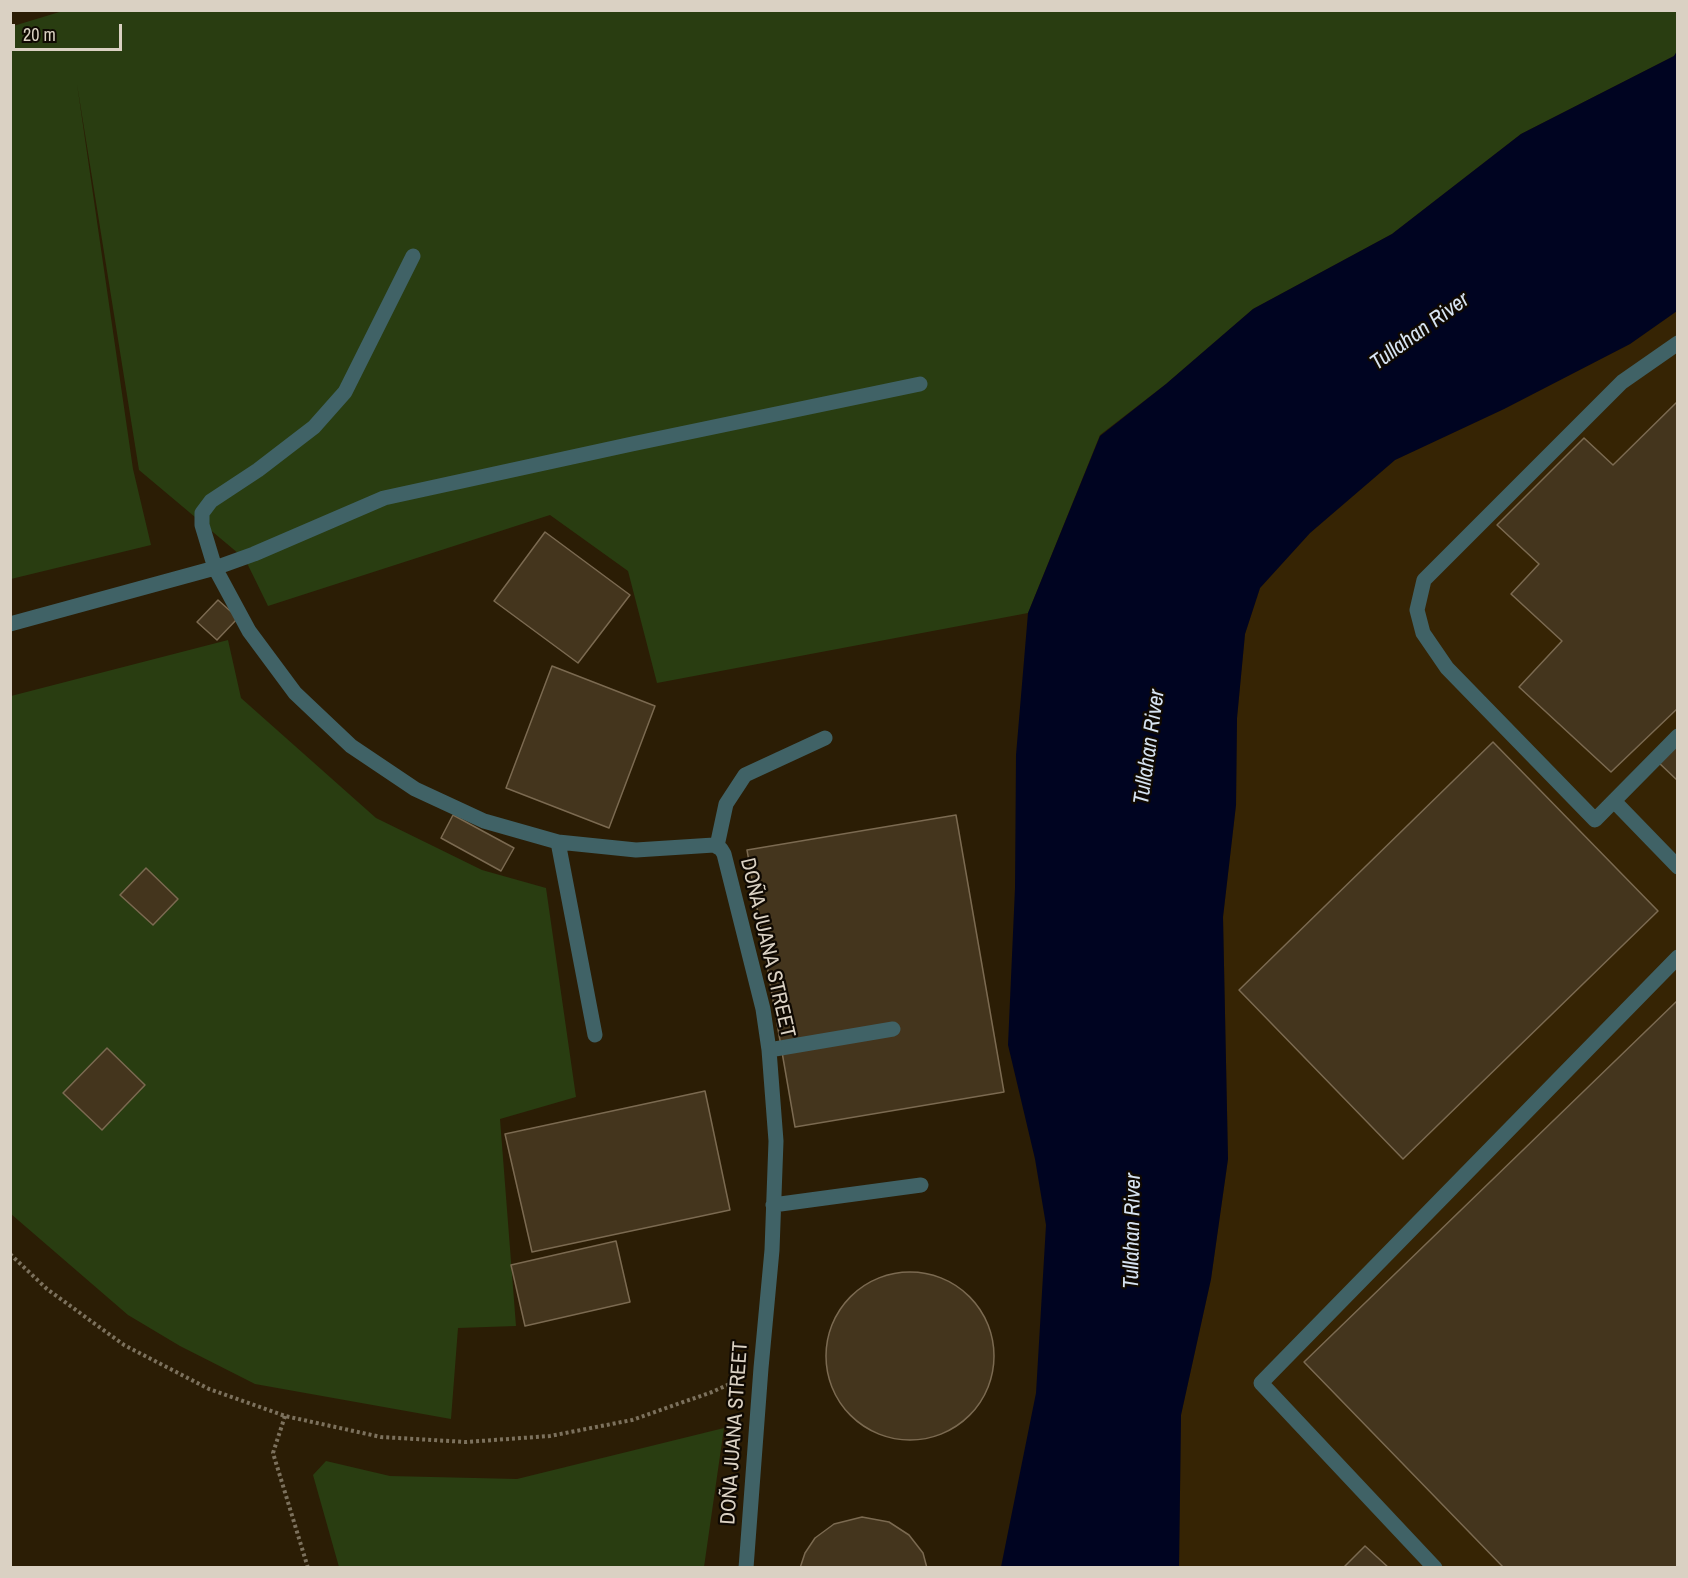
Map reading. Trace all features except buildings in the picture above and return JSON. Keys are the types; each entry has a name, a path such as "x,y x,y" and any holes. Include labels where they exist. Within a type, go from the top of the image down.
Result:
{"street":[{"name":"DOÑA JUANA STREET","path":"413,256 345,393 314,427 258,470 211,501 202,513 202,525 215,568 249,632 296,693 351,746 415,789 484,821 558,842 636,850 714,845 724,854 763,1009 769,1050 776,1141 772,1250 746,1568"},
{"path":"1677,343 1622,382 1425,580 1417,610 1423,633 1447,668 1595,820 1677,736"},
{"path":"10,624 215,568 254,554 384,498 920,384"},
{"path":"717,846 726,804 745,775 825,738"},
{"path":"1614,801 1677,867"},
{"path":"558,842 595,1035"},
{"path":"1435,1568 1261,1383 1677,957"},
{"path":"769,1050 893,1029"},
{"path":"774,1205 921,1185"}],"path":[{"path":"10,1254 47,1289 124,1345 209,1389 285,1416 381,1437 466,1442 550,1436 633,1420 712,1392"},
{"path":"285,1416 273,1453 308,1568"}],"shaded area":[{"path":"1677,311 1677,1567 1179,1568 1181,1415 1211,1279 1228,1159 1223,917 1236,805 1237,718 1245,634 1260,588 1310,533 1395,460 1504,409 1630,344"}],"green space":[{"path":"66,10 1677,10 1678,51 1674,56 1521,134 1392,234 1253,309 1166,384 1100,435 1028,613 657,683 628,571 550,515 268,606 245,559 139,470 77,84 133,469 151,545 11,579 10,27"},
{"path":"228,640 241,698 376,818 482,870 546,888 576,1097 500,1119 516,1326 458,1328 451,1419 255,1384 180,1346 128,1315 11,1214 11,696"},
{"path":"724,1428 704,1567 339,1567 313,1475 326,1461 390,1476 517,1479"}],"water":[{"name":"Tullahan River","path":"1677,51 1677,311 1630,344 1504,409 1395,460 1310,533 1260,588 1245,634 1237,718 1236,805 1223,917 1228,1159 1211,1279 1181,1415 1179,1567 1001,1567 1036,1393 1046,1225 1035,1159 1008,1045 1015,888 1016,755 1028,613 1100,436 1166,384 1253,309 1392,234 1521,134 1674,56"}]}
